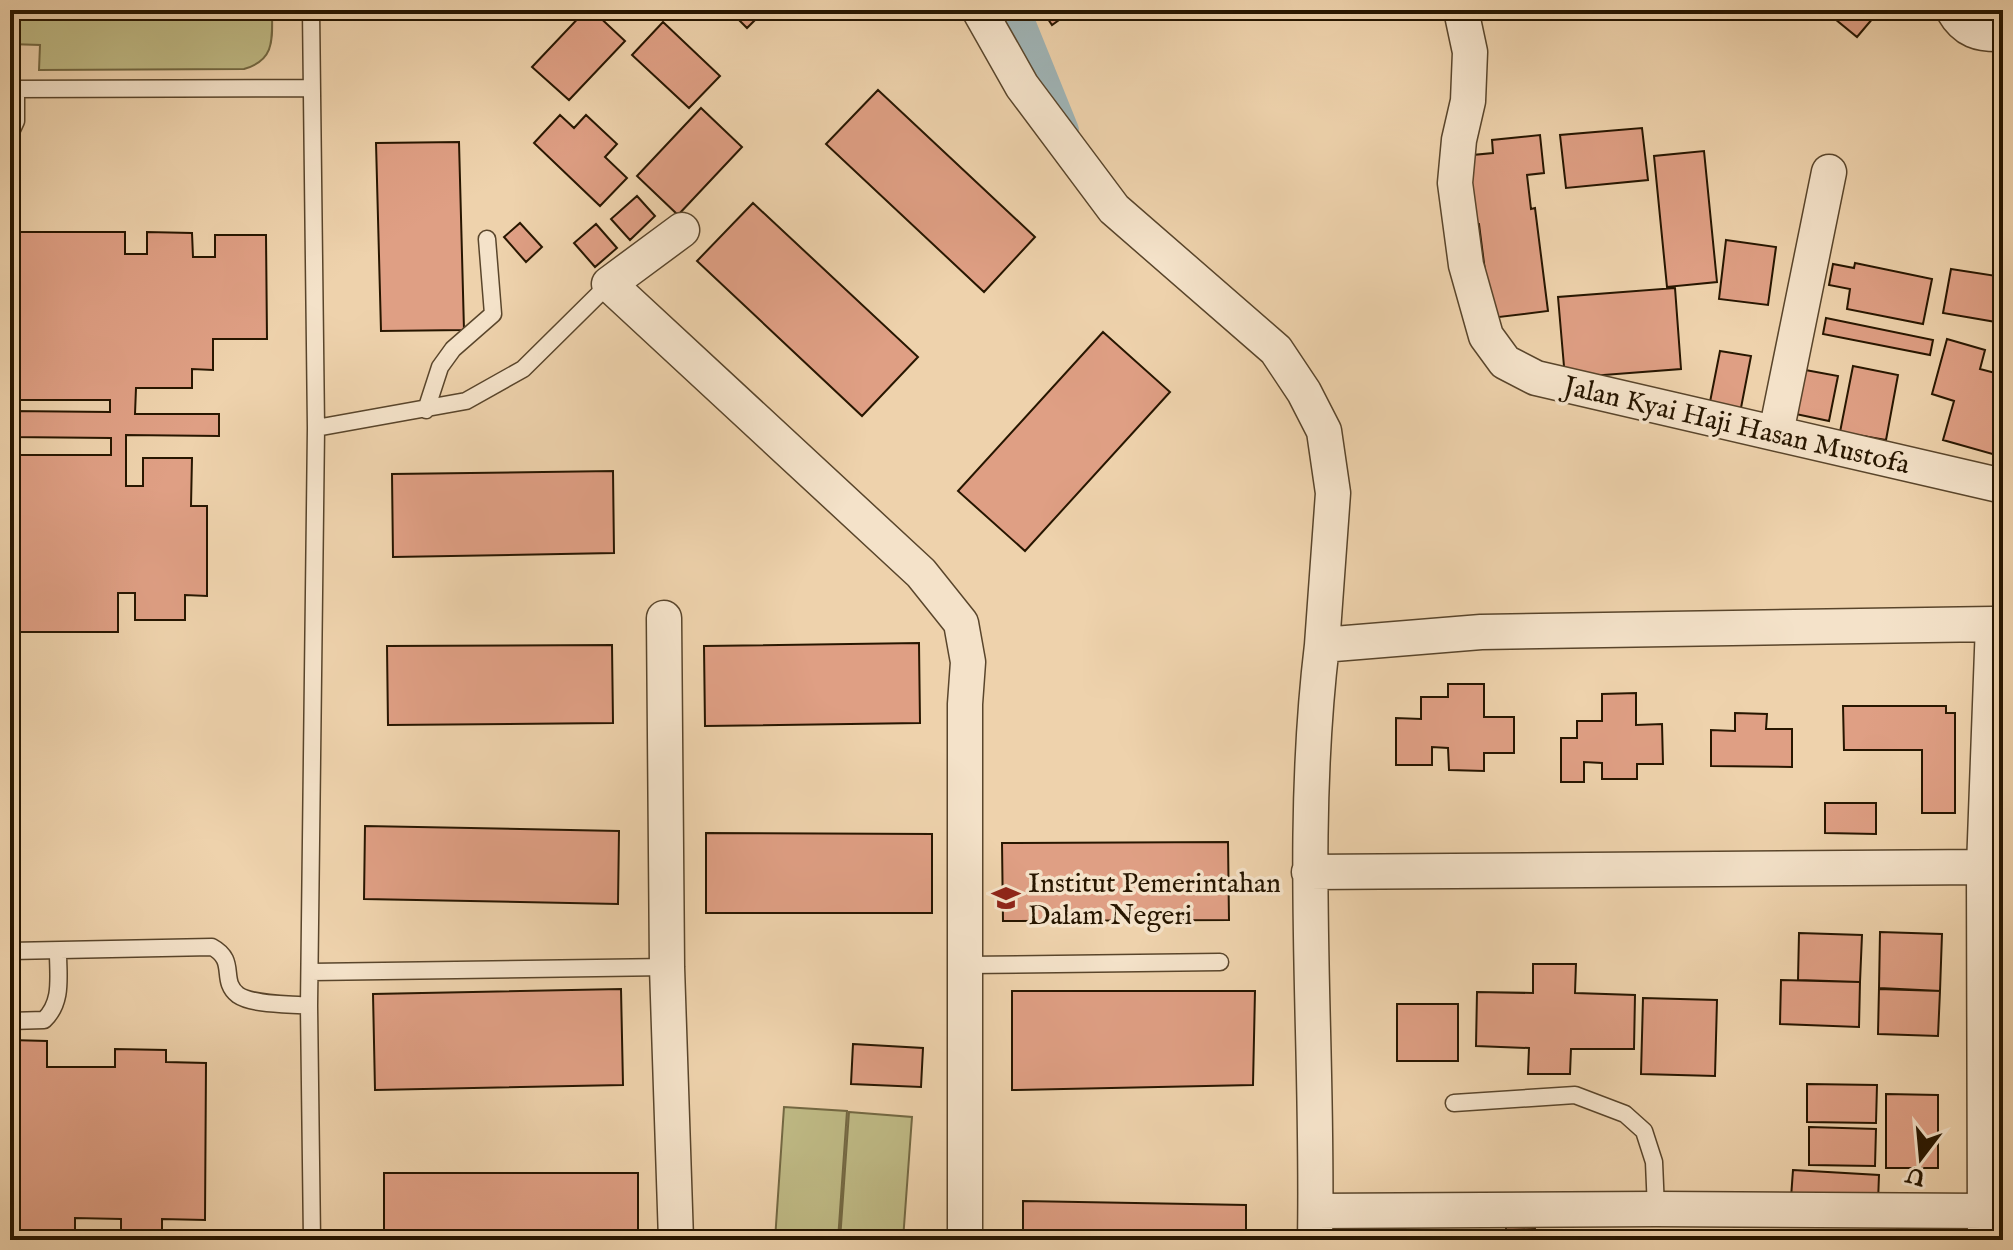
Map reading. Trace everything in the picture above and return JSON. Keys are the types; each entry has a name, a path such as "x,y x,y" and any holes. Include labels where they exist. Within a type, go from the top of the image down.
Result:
{"street":[{"path":"979,10 1022,86 1114,209 1276,350 1304,392 1324,431 1333,493 1315,703 1309,872 1315,1226 1656,1209 1985,1225 1984,867 1998,624 1481,632 1322,645"},
{"name":"Jalan Kyai Haji Hasan Mustofa","path":"1461,10 1470,52 1468,101 1459,140 1455,183 1466,265 1486,336 1505,362 1536,378 2003,486"},
{"path":"1953,10 1967,28 1978,34 2003,34"},
{"path":"1776,433 1829,172"},
{"path":"682,230 609,284 921,573 961,623 968,662 965,704 965,1240"},
{"path":"664,618 667,967 676,1240"},
{"path":"1309,872 1984,867"}],"lane":[{"path":"311,10 316,428 309,1006 312,1240"},
{"path":"10,134 16,121 13,89 311,88"},
{"path":"426,410 440,367 453,349 493,314 487,239"},
{"path":"316,428 466,401 523,369 609,284"},
{"path":"10,951 212,947 228,961 228,982 237,994 250,1000 309,1006"},
{"path":"10,1021 44,1020 51,1013 58,1000 58,952"},
{"path":"966,965 1220,962"},
{"path":"311,972 667,967"},
{"path":"1454,1103 1575,1095 1625,1114 1644,1131 1654,1162 1656,1209"}],"shaded area":[{"path":"10,10 272,10 272,39 262,60 244,69 39,70 40,45 10,44"},
{"path":"784,1107 847,1111 838,1240 775,1240"},
{"path":"849,1112 912,1117 903,1240 840,1240"}],"building":[{"path":"586,10 592,10 625,41 569,100 532,67"},
{"path":"729,10 765,10 747,28"},
{"path":"1042,10 1073,10 1052,25"},
{"path":"1824,10 1877,10 1879,11 1857,37"},
{"path":"663,22 720,76 689,108 632,55"},
{"path":"878,90 1035,237 984,292 826,144"},
{"path":"701,108 742,147 678,215 637,176"},
{"path":"560,115 574,128 586,115 617,144 605,157 627,178 600,206 534,143"},
{"path":"1642,128 1648,180 1566,188 1560,135"},
{"path":"1540,135 1544,173 1527,175 1531,209 1535,208 1548,311 1491,318 1479,224 1471,225 1462,156 1493,153 1492,140"},
{"path":"459,142 464,330 381,331 376,143"},
{"path":"1704,151 1717,282 1667,287 1654,156"},
{"path":"637,196 655,216 630,240 611,219"},
{"path":"753,203 918,357 862,416 697,261"},
{"path":"520,223 542,247 526,262 504,237"},
{"path":"596,224 617,248 595,267 574,243"},
{"path":"10,232 125,232 125,254 147,254 147,232 192,233 193,257 215,257 215,235 266,235 267,339 213,339 213,370 192,369 192,388 136,388 135,414 219,414 219,436 126,435 126,486 143,486 143,458 192,458 191,506 207,506 207,596 185,595 185,620 135,620 135,593 118,593 118,632 10,632 10,562 18,562 18,535 10,535 10,455 111,455 111,438 10,437 10,411 110,412 110,400 10,400 10,333 17,333 17,300 10,300"},
{"path":"1726,240 1776,247 1768,305 1719,299"},
{"path":"1855,263 1932,279 1923,324 1847,309 1850,289 1829,285 1833,264 1854,268"},
{"path":"1951,269 2003,277 1996,322 1943,313"},
{"path":"1675,288 1681,369 1565,378 1558,297"},
{"path":"1826,318 1933,340 1930,355 1823,334"},
{"path":"1103,332 1170,392 1025,551 958,491"},
{"path":"1947,339 1985,350 1980,369 2003,375 2003,457 1943,440 1954,401 1932,394"},
{"path":"1720,351 1751,356 1740,413 1709,407"},
{"path":"1853,366 1898,375 1886,440 1840,432"},
{"path":"1800,369 1838,376 1829,421 1791,413"},
{"path":"613,471 614,553 393,557 392,474"},
{"path":"919,643 920,723 705,726 704,646"},
{"path":"612,645 613,723 388,725 387,646"},
{"path":"1448,684 1484,684 1484,717 1514,717 1514,753 1484,753 1484,771 1449,770 1448,748 1432,747 1432,765 1396,765 1396,718 1421,719 1421,697 1448,697"},
{"path":"1636,693 1636,725 1662,724 1663,764 1637,764 1637,779 1602,779 1602,763 1584,762 1584,782 1561,782 1561,738 1577,738 1577,721 1602,721 1602,694"},
{"path":"1843,706 1946,706 1946,713 1955,713 1955,813 1922,813 1922,750 1844,750"},
{"path":"1735,713 1767,714 1766,729 1792,729 1792,767 1711,766 1711,730 1735,731"},
{"path":"1825,803 1876,803 1876,834 1825,833"},
{"path":"365,826 619,831 618,904 364,899"},
{"path":"706,833 932,834 932,913 706,913"},
{"path":"1228,842 1229,920 1003,921 1002,843"},
{"path":"1880,932 1942,934 1940,991 1879,989"},
{"path":"1799,933 1862,935 1860,982 1798,980"},
{"path":"1533,964 1576,964 1575,993 1635,995 1634,1049 1571,1049 1570,1074 1528,1074 1529,1048 1476,1046 1477,992 1533,993"},
{"path":"1781,980 1860,982 1859,1027 1780,1024"},
{"path":"1879,988 1940,991 1938,1036 1878,1034"},
{"path":"621,989 623,1085 375,1090 373,994"},
{"path":"1012,991 1255,991 1253,1085 1012,1090"},
{"path":"1643,998 1717,1000 1715,1076 1641,1074"},
{"path":"1397,1004 1458,1004 1458,1061 1397,1061"},
{"path":"10,1040 47,1041 47,1067 115,1067 115,1049 166,1050 166,1062 206,1063 205,1220 162,1219 162,1240 121,1240 121,1219 75,1218 75,1240 10,1240"},
{"path":"853,1044 923,1048 921,1087 851,1084"},
{"path":"1807,1084 1877,1085 1876,1123 1807,1122"},
{"path":"1886,1094 1938,1095 1938,1168 1886,1168"},
{"path":"1809,1127 1876,1129 1875,1166 1809,1165"},
{"path":"1793,1170 1879,1175 1878,1202 1791,1198"},
{"path":"384,1173 638,1173 638,1240 384,1240"},
{"path":"1023,1201 1246,1205 1246,1240 1023,1240"},
{"path":"1506,1227 1535,1228 1534,1240 1506,1240"},
{"path":"1787,1231 1816,1231 1816,1240 1787,1240"}],"waterway":[{"path":"1013,10 1062,131"}],"place":[{"name":"Institut Pemerintahan Dalam Negeri","path":"1006,898"}]}
